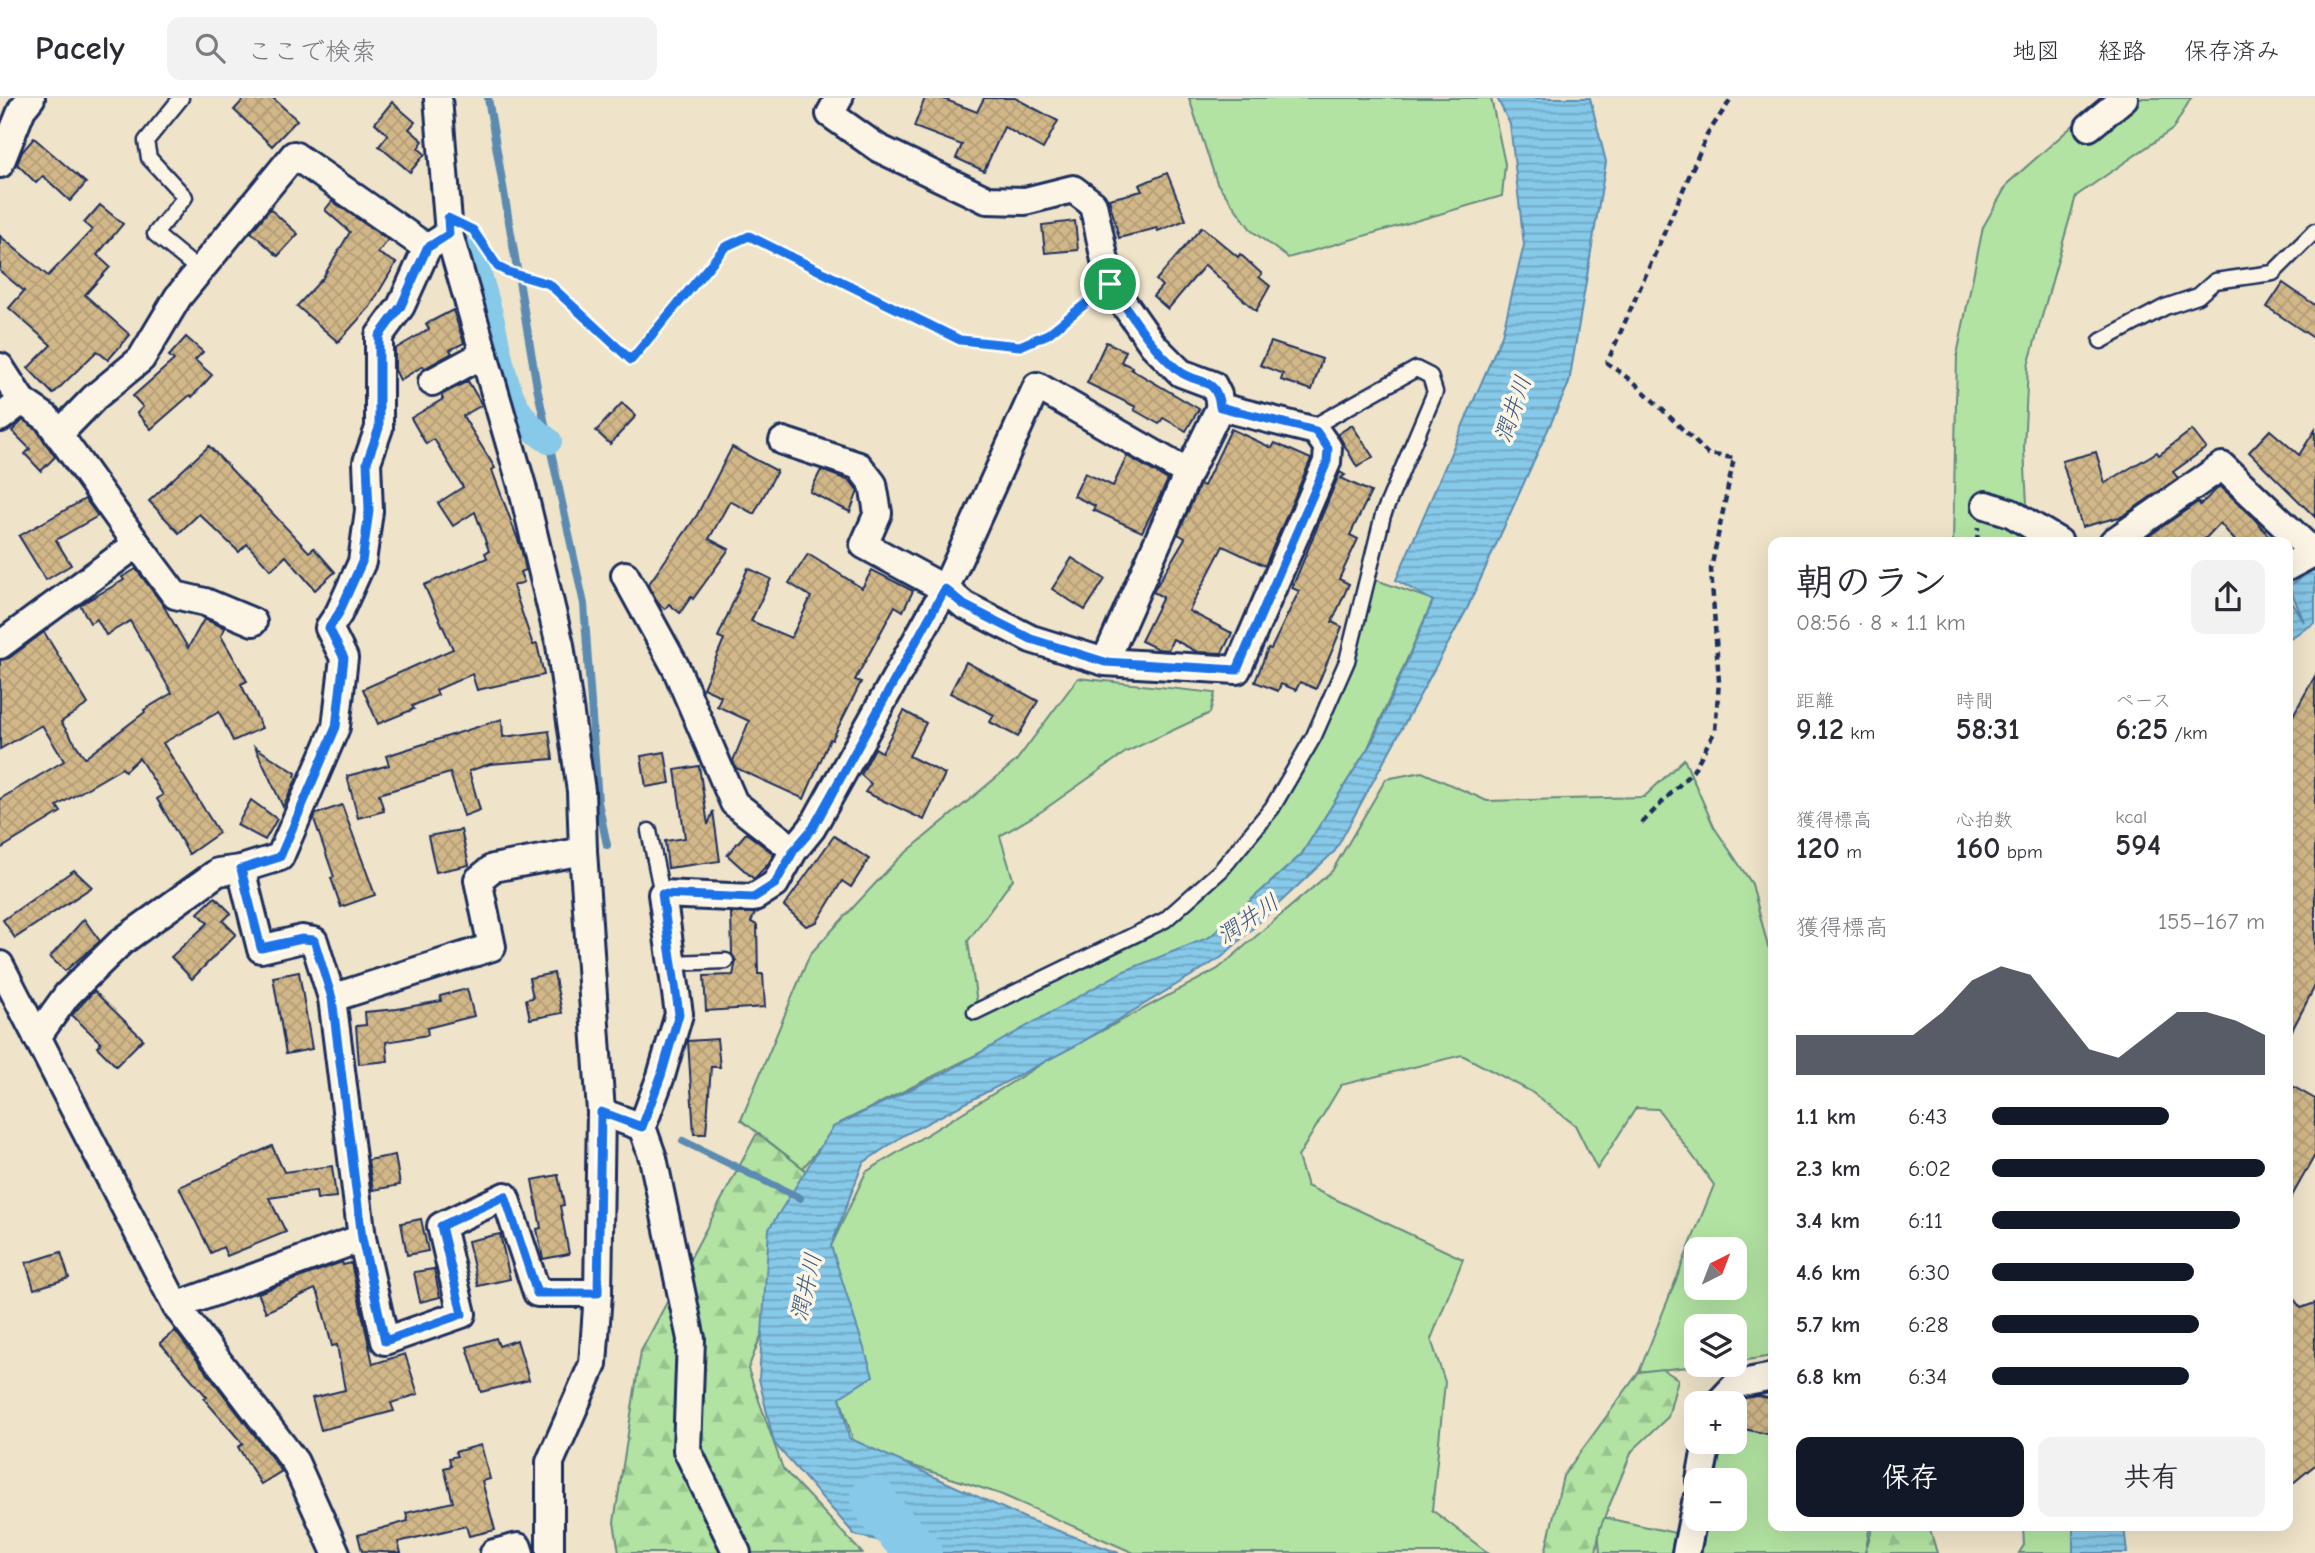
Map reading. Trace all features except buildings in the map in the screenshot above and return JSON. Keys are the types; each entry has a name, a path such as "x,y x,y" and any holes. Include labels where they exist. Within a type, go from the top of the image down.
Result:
{"street":[{"path":"0,164 22,109 31,98"},
{"path":"438,98 449,226 522,486 561,645 582,791 583,851 601,1112 598,1293 593,1364 550,1462 550,1553"},
{"path":"839,98 830,114 878,148 988,200 1025,201 1073,189 1093,204 1110,284 1153,345 1181,373 1213,385 1218,395 1220,407 1188,472 1105,662"},
{"path":"2089,127 2124,98"},
{"path":"58,435 95,397 141,359 160,332 178,297 294,155 427,248"},
{"path":"37,1037 68,995 121,942 218,872 241,869 280,857 336,727 344,658 329,628 339,613 362,562 369,511 367,462 379,428 379,336 401,306 427,248 449,226"},
{"path":"432,382 484,355"},
{"path":"0,367 22,401 47,418 175,595 205,602 253,622"},
{"path":"737,1553 687,1450 691,1339 653,1158 642,1127 661,1076 679,1014 662,894 753,898 775,884 794,850 813,828 945,589 1037,386 1188,472"},
{"path":"0,418 22,401"},
{"path":"783,441 859,466 873,484 877,513 864,545 945,589 964,605 1031,639 1105,662 1237,670 1327,462 1328,448 1316,431 1220,407"},
{"path":"2120,537 2222,466 2314,552 2293,564"},
{"path":"1986,505 2011,513 2051,537"},
{"path":"0,645 137,544"},
{"path":"625,575 676,668 734,803 794,850"},
{"path":"332,998 492,947 478,880 493,868 583,851"},
{"path":"241,869 261,948 302,939 314,940 332,998 362,1238 385,1341 462,1314 441,1226 505,1196 537,1293 598,1293"},
{"path":"0,965 176,1306 295,1462 336,1553"},
{"path":"601,1112 642,1127"},
{"path":"176,1306 362,1238"},
{"path":"1730,1391 1737,1384 1768,1378"},
{"path":"1686,1553 1690,1531"},
{"path":"494,1553 518,1547 520,1553"}],"lane":[{"path":"181,98 146,141 149,158 185,197 155,234 200,271"},
{"path":"2101,341 2165,307 2198,296 2215,281 2273,273 2315,231"},
{"path":"975,1012 1165,920 1221,870 1272,808 1314,736 1347,661 1383,514 1435,392 1430,376 1416,369 1308,429"},
{"path":"649,831 662,894"},
{"path":"672,963 726,961"}],"path":[{"path":"1642,823 1693,771 1714,731 1719,682 1711,569 1734,458 1708,453 1636,384 1607,363 1708,133 1732,98"},
{"path":"449,226 473,230 498,267 549,284 631,360 725,247 749,236 960,340 1020,346 1048,334 1110,284"}],"green space":[{"path":"1189,98 1491,98 1505,164 1502,196 1288,258 1252,231 1217,183"},
{"path":"2104,98 2191,98 2173,129 2076,196 2028,366 2024,449 2029,537 1953,537 1957,355 1983,227 2008,183"},
{"path":"1376,580 1433,600 1368,748 1301,855 1210,937 840,1123 803,1168 741,1120 810,954 897,860 1016,761 1078,678 1215,693 1210,713 1126,752 1042,811 1000,836 1013,879 968,941 977,1003 988,1014 1150,937 1268,828"},
{"path":"1684,759 1714,827 1752,884 1768,947 1768,1357 1747,1360 1747,1314 1684,1314 1684,1367 1639,1372 1684,1260 1684,1300 1747,1300 1747,1237 1693,1237 1714,1185 1658,1109 1636,1108 1597,1169 1575,1125 1530,1091 1462,1055 1341,1085 1298,1157 1307,1186 1463,1259 1431,1339 1445,1382 1432,1510 1488,1553 1134,1553 1000,1494 855,1447 840,1397 831,1246 866,1172 1053,1057 1218,969 1332,871 1386,779 1422,772 1487,801 1644,797"},
{"path":"757,1133 821,1182 748,1369 783,1469 862,1553 619,1553 614,1522 641,1351"},
{"path":"1662,1369 1678,1379 1668,1417 1632,1451 1600,1528 1596,1553 1545,1553 1563,1476 1639,1372"},
{"path":"1747,1430 1768,1434 1768,1531 1869,1531 1865,1553 1600,1553 1597,1516 1698,1538 1698,1531 1747,1531 1747,1468 1699,1468 1701,1454 1747,1454"},
{"path":"1872,1531 1930,1531 1937,1553 1865,1553"},
{"path":"2023,1531 2076,1531 2073,1553 2019,1553 2024,1545"}],"water":[{"path":"1497,98 1590,98 1606,162 1569,383 1467,609 1335,851 1222,957 1077,1045 904,1135 863,1163 831,1246 873,1376 840,1397 849,1438 1029,1520 1119,1553 935,1553 855,1535 774,1443 759,1379 769,1229 833,1127 948,1071 1122,972 1210,937 1301,855 1373,740 1433,601 1396,580 1502,335 1524,245 1510,124"},
{"path":"2315,569 2315,623 2293,636 2293,604 2304,622 2293,596 2293,583"},
{"path":"2073,1531 2125,1531 2127,1553 2073,1553"}],"waterway":[{"path":"488,98 537,387 584,604 598,802 607,845"},
{"path":"471,248 508,388 523,417 549,441"},
{"path":"683,1141 800,1198"},
{"name":"潤井川","path":"873,1499 882,1513 919,1553"}],"route":[{"path":"448,218 473,230 498,267 549,284 631,360 725,247 749,236 960,340 1020,346 1048,334 1110,284 1153,345 1181,373 1213,385 1220,407 1316,431 1328,448 1327,462 1237,670 1105,662 1031,639 964,605 945,589 813,828 794,850 775,884 753,898 662,894 679,1014 661,1076 642,1127 601,1112 598,1293 537,1293 505,1196 441,1226 462,1314 385,1341 362,1238 332,998 314,940 302,939 261,948 241,869 280,857 336,727 344,658 329,628 339,613 362,562 369,511 367,462 379,428 379,336 401,306 427,248 449,234 448,218"}]}
